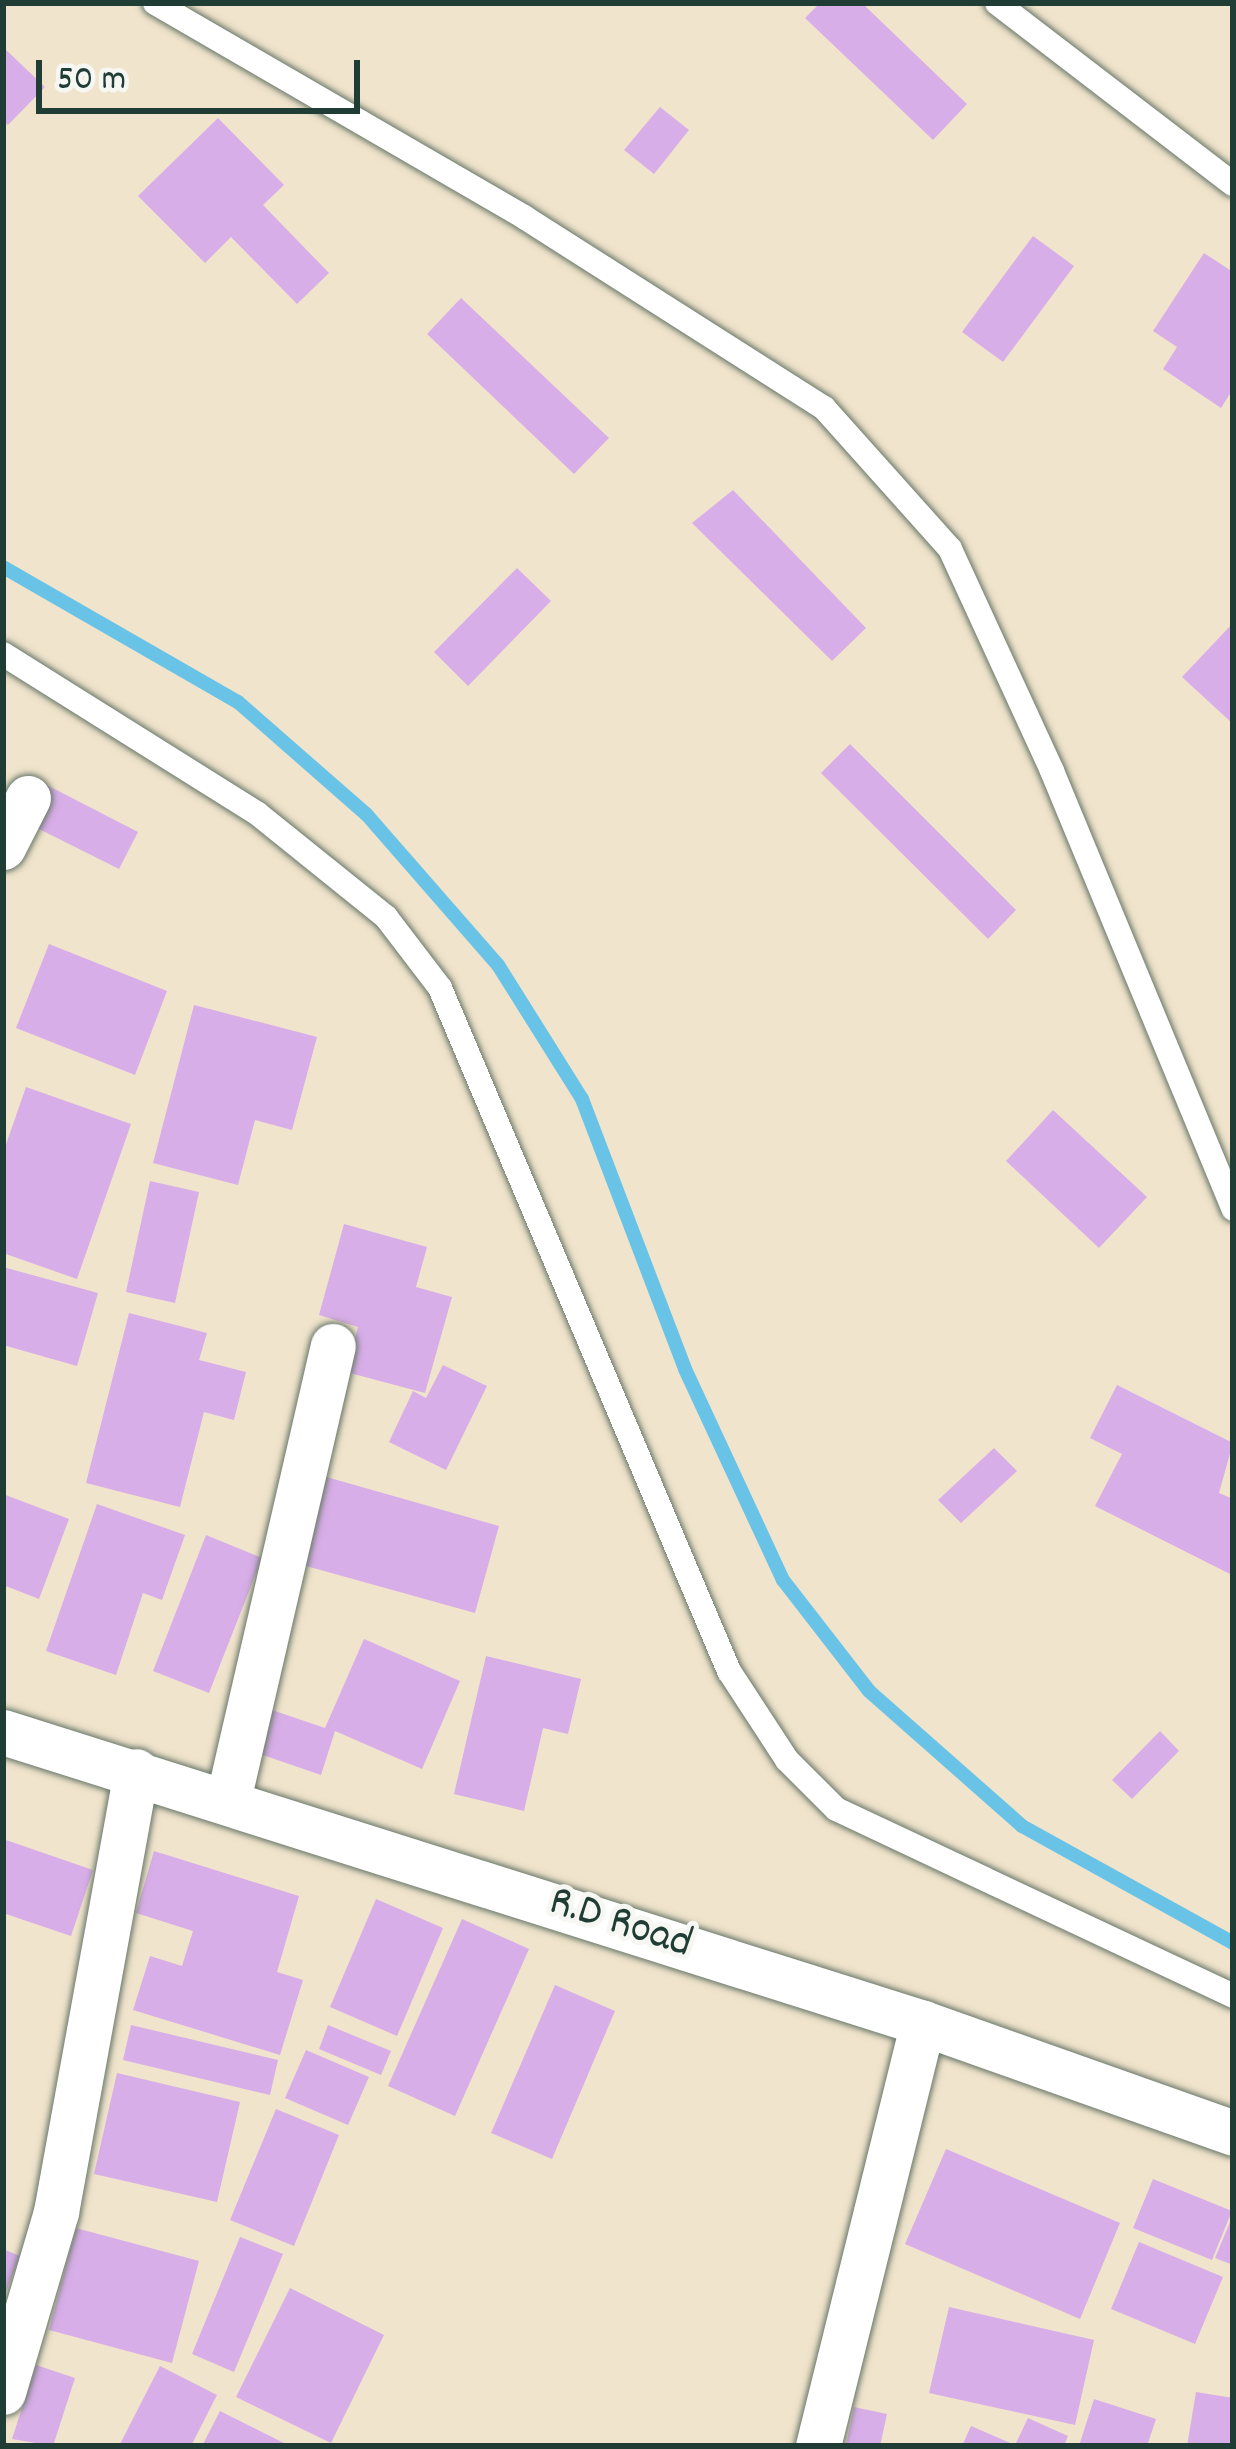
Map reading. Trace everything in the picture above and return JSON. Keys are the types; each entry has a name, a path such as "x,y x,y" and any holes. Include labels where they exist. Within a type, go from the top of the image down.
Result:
{"street":[{"path":"3,848 28,798"},
{"path":"228,1799 333,1346"},
{"name":"R.D Road","path":"3,1732 228,1799 923,2023 1233,2133"},
{"path":"3,2392 56,2212 136,1772"},
{"path":"818,2446 923,2023"}],"lane":[{"path":"155,3 524,217 824,408 856,443 950,549 1052,771 1233,1209"},
{"path":"997,3 1233,184"},
{"path":"3,654 258,814 386,917 440,988 729,1671 787,1760 836,1809 1233,1996"}],"building":[{"path":"820,3 862,3 967,104 933,140 805,18"},
{"path":"3,47 45,87 8,125 3,121"},
{"path":"660,107 689,130 654,174 624,150"},
{"path":"218,118 284,185 263,205 329,273 297,304 231,237 205,263 138,196"},
{"path":"1033,236 1074,266 1003,362 962,332"},
{"path":"1204,253 1233,272 1233,389 1221,408 1163,369 1177,347 1153,331"},
{"path":"461,298 609,438 574,474 427,334"},
{"path":"733,490 866,628 832,661 692,523"},
{"path":"517,568 551,601 468,686 434,652"},
{"path":"1233,623 1233,724 1182,677"},
{"path":"850,744 1016,910 988,939 821,773"},
{"path":"39,781 138,832 119,869 19,819"},
{"path":"49,944 167,991 135,1075 16,1028"},
{"path":"194,1005 317,1037 292,1130 255,1120 238,1185 153,1163"},
{"path":"26,1087 131,1124 77,1279 3,1253 3,1153"},
{"path":"1053,1110 1147,1197 1099,1248 1006,1161"},
{"path":"150,1181 199,1192 175,1303 126,1292"},
{"path":"344,1224 427,1247 416,1287 452,1297 425,1393 346,1372 358,1327 319,1315"},
{"path":"3,1267 98,1293 77,1366 3,1345"},
{"path":"129,1313 207,1333 199,1360 246,1372 234,1420 204,1412 180,1507 86,1483"},
{"path":"443,1365 487,1386 446,1470 389,1442 413,1391 426,1398"},
{"path":"1117,1385 1233,1443 1219,1493 1233,1499 1230,1574 1095,1506 1122,1454 1090,1438"},
{"path":"994,1448 1017,1471 961,1523 938,1500"},
{"path":"323,1476 499,1526 475,1613 299,1564"},
{"path":"3,1494 69,1519 39,1599 3,1585"},
{"path":"97,1504 185,1535 162,1600 143,1593 116,1675 46,1651"},
{"path":"206,1535 262,1558 209,1693 153,1671"},
{"path":"364,1639 460,1681 422,1769 335,1731 321,1775 257,1753 272,1710 325,1728"},
{"path":"486,1656 581,1679 568,1734 543,1728 524,1811 454,1794"},
{"path":"1160,1731 1179,1751 1132,1799 1112,1780"},
{"path":"3,1839 93,1870 71,1936 3,1913"},
{"path":"154,1851 299,1896 277,1972 303,1980 280,2055 133,2010 150,1956 182,1966 193,1931 136,1913"},
{"path":"376,1899 443,1928 397,2036 330,2007"},
{"path":"462,1919 529,1949 455,2116 388,2086"},
{"path":"555,1985 615,2011 552,2159 491,2133"},
{"path":"131,2025 278,2060 270,2095 123,2060"},
{"path":"328,2025 391,2051 381,2075 319,2049"},
{"path":"306,2050 369,2077 348,2125 285,2098"},
{"path":"117,2073 240,2102 217,2202 94,2174"},
{"path":"276,2109 339,2135 294,2246 230,2220"},
{"path":"946,2149 1120,2223 1080,2319 905,2244"},
{"path":"1153,2179 1232,2211 1212,2260 1133,2228"},
{"path":"1233,2215 1233,2265 1215,2258"},
{"path":"76,2228 199,2261 172,2363 49,2330"},
{"path":"240,2237 283,2254 234,2372 192,2354"},
{"path":"1139,2242 1223,2277 1195,2344 1111,2309"},
{"path":"3,2249 20,2256 3,2299"},
{"path":"290,2288 384,2335 331,2443 236,2397"},
{"path":"949,2307 1094,2340 1075,2425 929,2393"},
{"path":"36,2365 75,2378 53,2446 12,2439"},
{"path":"160,2366 217,2395 191,2446 119,2446"},
{"path":"1196,2392 1233,2398 1233,2446 1187,2446"},
{"path":"1094,2399 1156,2419 1147,2446 1079,2446"},
{"path":"854,2407 887,2414 880,2446 846,2445"},
{"path":"220,2411 290,2446 202,2446"},
{"path":"1028,2418 1068,2436 1064,2446 962,2446 971,2426 1015,2445"}],"waterway":[{"path":"3,567 238,702 367,815 498,965 582,1099 685,1369 783,1580 869,1691 1022,1826 1233,1943"}]}
